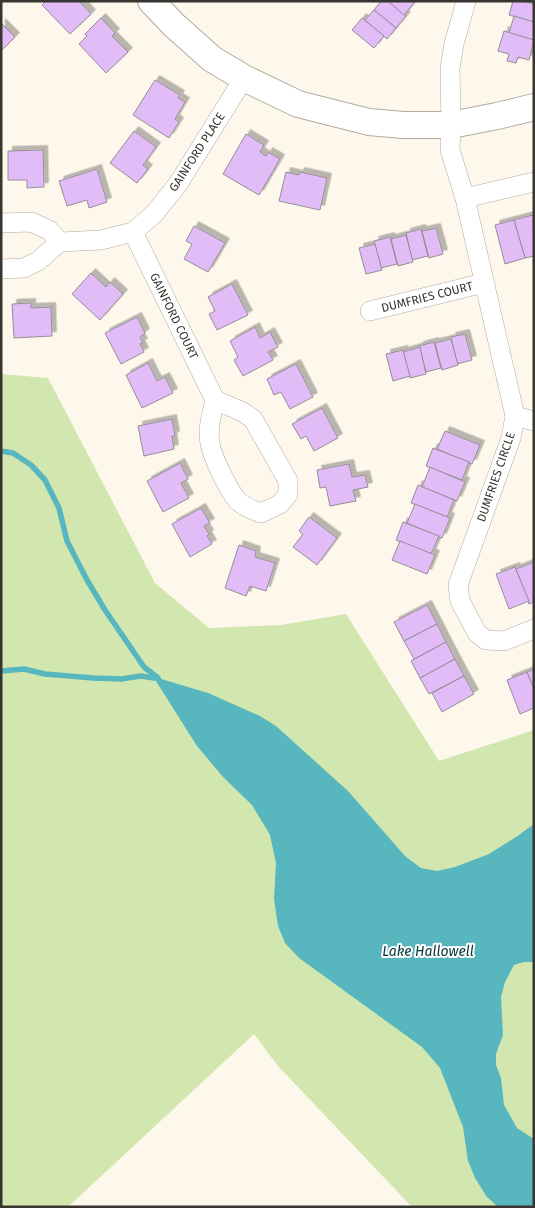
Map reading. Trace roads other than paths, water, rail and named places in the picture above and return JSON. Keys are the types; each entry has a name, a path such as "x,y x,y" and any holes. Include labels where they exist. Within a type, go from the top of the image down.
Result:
{"street":[{"path":"151,1 174,25 212,58 244,78 298,104 369,122 451,125 534,107"},
{"name":"DUMFRIES CIRCLE","path":"466,1 454,44 450,68 450,150 465,198 515,416 511,438 458,585 460,601 477,633 486,640 504,642 534,629"},
{"name":"GAINFORD PLACE","path":"60,242 101,240 132,232 154,214 178,184 244,78"},
{"path":"465,198 534,182"},
{"path":"1,223 30,222 49,230 60,242 38,261 24,268 1,269"},
{"name":"GAINFORD COURT","path":"132,232 215,400"},
{"name":"DUMFRIES COURT","path":"370,311 484,283"},
{"path":"215,400 243,412 253,419 288,481 288,494 280,504 261,513 248,509 237,499 214,459 209,442 210,423 215,400"},
{"path":"515,416 534,421"}],"water":[{"name":"Lake Hallowell","path":"154,678 208,693 260,716 276,726 348,791 405,856 421,868 437,871 455,867 489,854 534,824 534,962 514,965 505,982 501,997 503,1035 496,1054 496,1065 501,1078 504,1105 517,1128 534,1139 534,1207 498,1207 487,1197 475,1178 468,1161 463,1127 440,1068 422,1047 299,958 285,943 278,926 274,899 276,863 270,835 252,805 223,777 197,746"}],"waterway":[{"path":"1,451 13,453 31,465 45,480 59,508 67,541 87,580 144,667 158,678"},
{"path":"1,671 24,669 45,674 93,678 121,679 141,676 154,678"}]}
